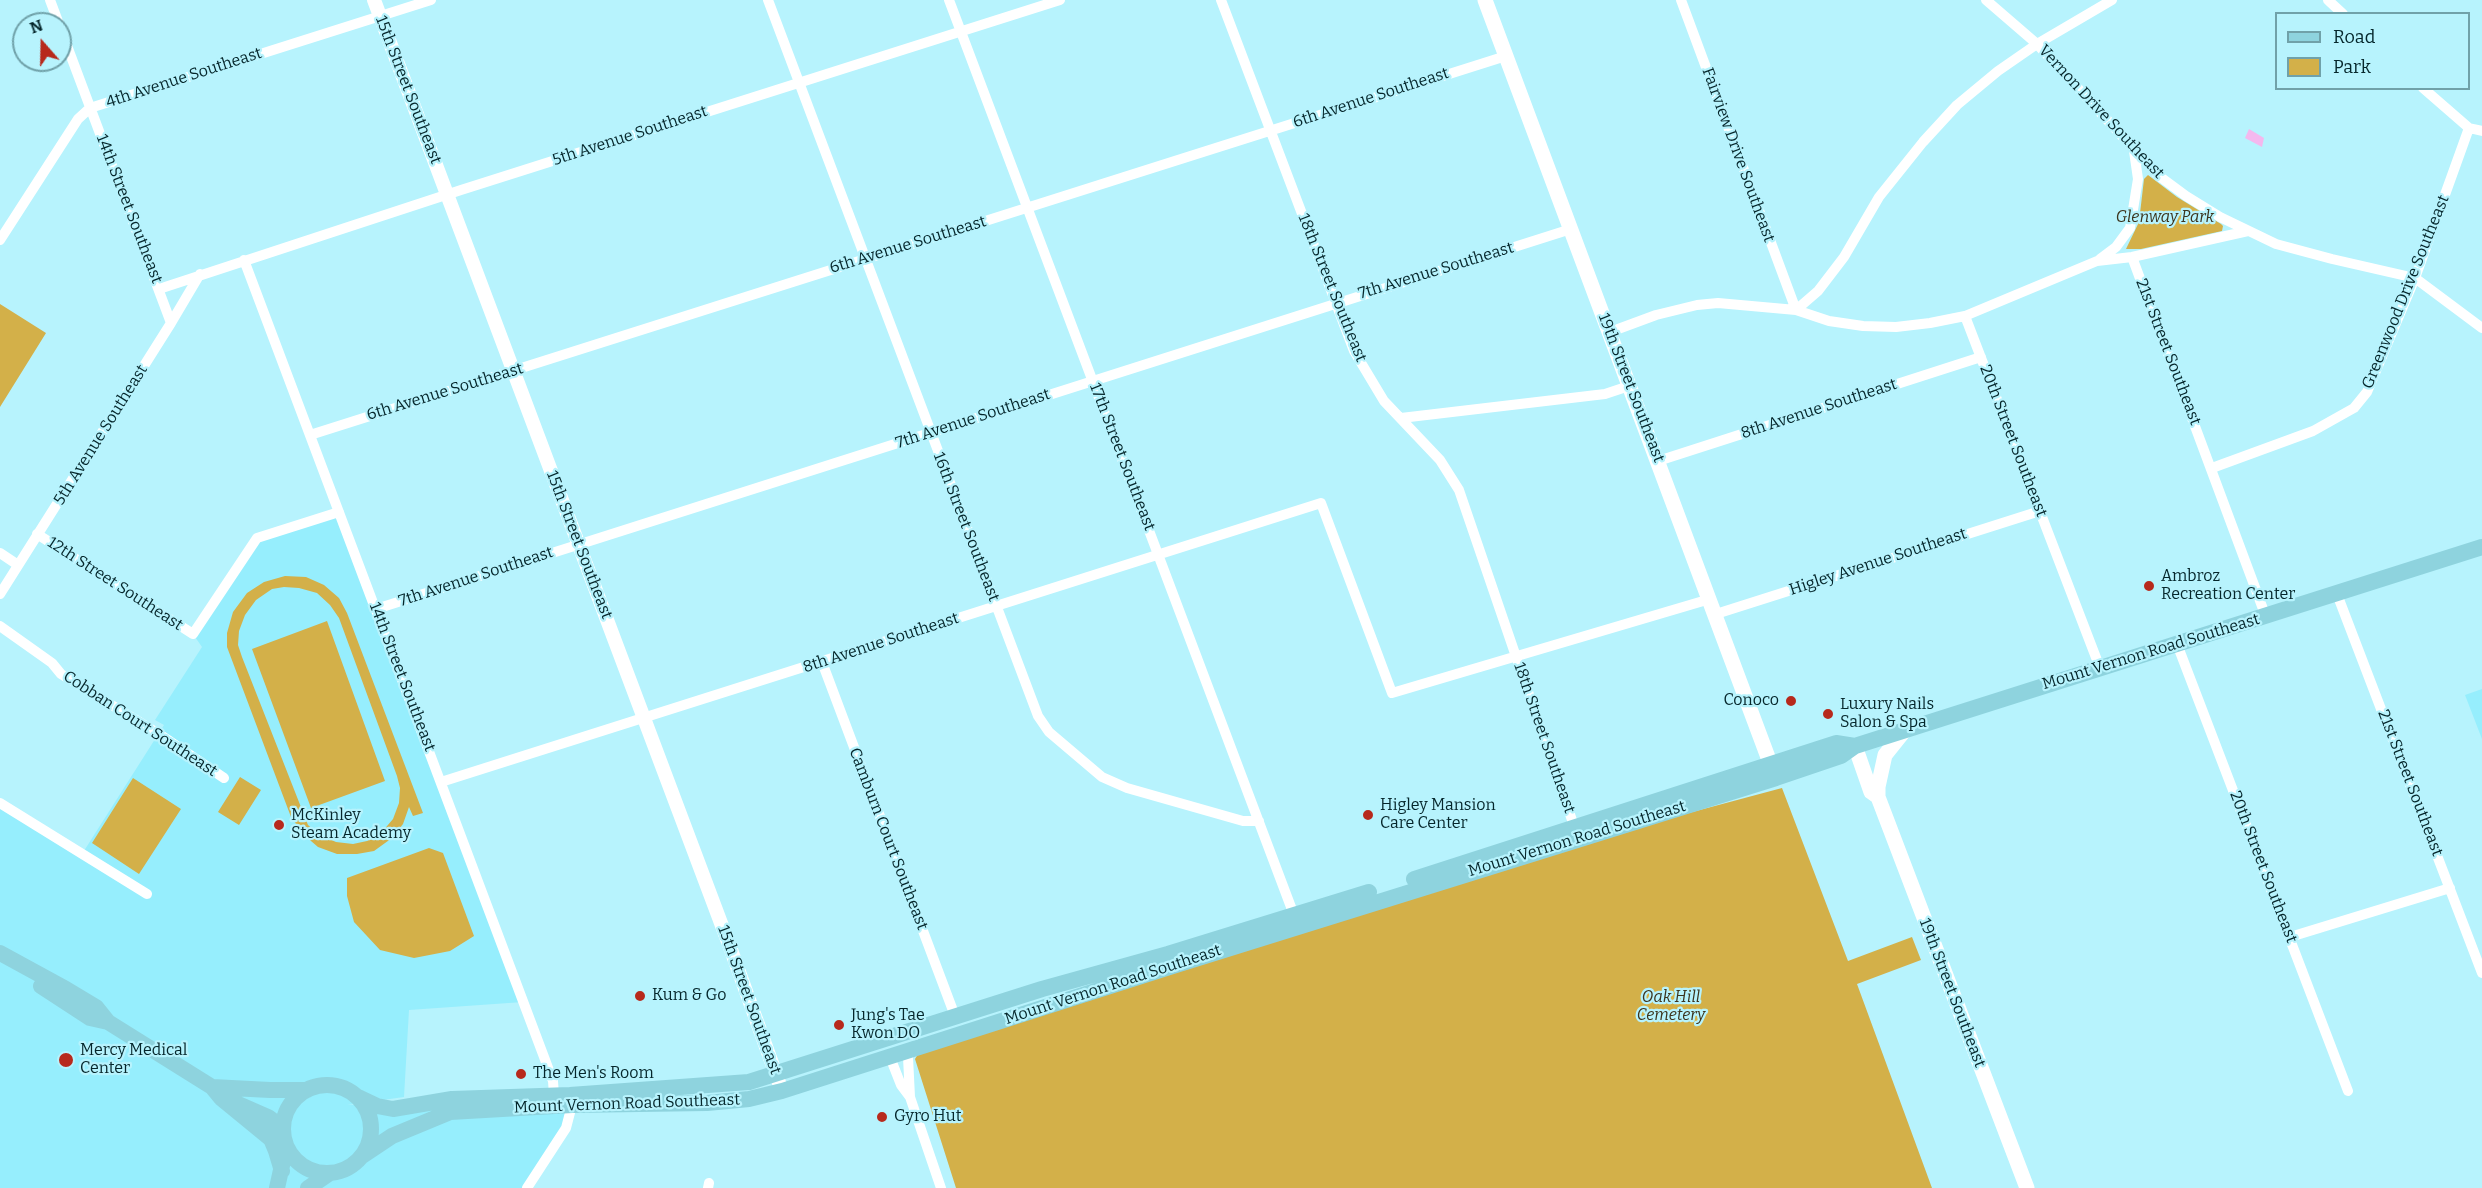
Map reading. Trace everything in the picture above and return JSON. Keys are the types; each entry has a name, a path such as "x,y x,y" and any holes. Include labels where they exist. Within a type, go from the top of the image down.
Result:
{"main road":[{"name":"19th Street Southeast","path":"1485,0 1774,771"},
{"name":"Mount Vernon Road Southeast","path":"362,1156 392,1136 450,1113 572,1105 707,1103 749,1100 782,1091 1774,771 1836,743 1855,746 2482,547"},
{"path":"1878,797 1885,755 1905,730"},
{"name":"19th Street Southeast","path":"1855,746 1871,792 1878,797 2027,1188"},
{"name":"Mount Vernon Road Southeast","path":"358,1097 377,1106 393,1109 452,1099 554,1095 749,1082 997,1003 1408,881 1574,826 1774,771"},
{"path":"6,957 43,975 96,1007 108,1022 216,1092 255,1111 283,1132 288,1149 295,1160 317,1172 342,1171 362,1156 368,1145 371,1120 367,1109 358,1097 347,1089 334,1085 320,1085 296,1098 287,1109 283,1132 282,1171 277,1188"},
{"path":"890,1057 906,1044 963,1025 997,1003"},
{"path":"216,1092 307,1090"},
{"path":"216,1092 270,1139 282,1171"},
{"path":"308,1188 330,1173"}],"street":[{"name":"15th Street Southeast","path":"374,0 782,1091"},
{"name":"4th Avenue Southeast","path":"0,240 78,119 90,108 431,0"},
{"name":"16th Street Southeast","path":"768,0 1038,716 1049,732 1102,777 1127,789 1243,821 1259,821"},
{"name":"17th Street Southeast","path":"949,0 1294,915"},
{"name":"5th Avenue Southeast","path":"159,289 1060,0"},
{"name":"18th Street Southeast","path":"1221,0 1354,351 1384,401 1440,460 1459,490 1574,826"},
{"name":"Fairview Drive Southeast","path":"1681,0 1796,310"},
{"name":"Vernon Drive Southeast","path":"1986,0 2037,44 2159,176 2186,196 2276,244 2332,260 2415,278 2482,328"},
{"path":"1796,310 1818,291 1844,257 1879,197 1923,142 1957,105 1998,70 2112,0"},
{"path":"2328,0 2341,12"},
{"name":"6th Avenue Southeast","path":"310,435 1506,56"},
{"name":"14th Street Southeast","path":"72,60 171,323"},
{"path":"2425,90 2469,128 2482,131"},
{"name":"Greenwood Drive Southeast","path":"2212,468 2313,431 2354,408 2367,392 2377,374 2415,278 2469,128"},
{"path":"1610,332 1656,315 1697,305 1718,303 1796,310 1829,321 1896,327 1965,316 2097,261 2116,247 2130,228 2138,179 2133,150"},
{"name":"7th Avenue Southeast","path":"376,609 1570,229"},
{"path":"2097,261 2132,257 2248,231"},
{"name":"21st Street Southeast","path":"2132,257 2266,616"},
{"name":"14th Street Southeast","path":"244,260 552,1079 554,1095"},
{"name":"5th Avenue Southeast","path":"0,594 200,274"},
{"name":"20th Street Southeast","path":"1965,316 2100,668"},
{"name":"8th Avenue Southeast","path":"1658,461 1981,357"},
{"path":"1401,418 1605,394 1629,386"},
{"name":"8th Avenue Southeast","path":"441,782 1321,503 1392,693 1517,657"},
{"name":"Higley Avenue Southeast","path":"1716,614 2040,511"},
{"name":"12th Street Southeast","path":"38,534 193,634 257,538 339,512"},
{"path":"0,553 18,565"},
{"name":"21st Street Southeast","path":"2337,594 2482,972"},
{"path":"1517,657 1710,599"},
{"name":"Cobban Court Southeast","path":"0,626 52,663 61,675 159,734 224,778"},
{"name":"20th Street Southeast","path":"2177,644 2348,1091"},
{"name":"Camburn Court Southeast","path":"822,662 955,1016"},
{"path":"0,802 147,894"},
{"path":"2290,937 2450,888"},
{"path":"910,1050 908,1057 910,1097 940,1188"},
{"path":"890,1057 901,1085 910,1097"},
{"path":"527,1188 566,1128 572,1105"}],"shaded area":[{"path":"2249,129 2264,138 2262,147 2245,138"},
{"name":"McKinley Steam Academy","path":"339,512 523,1002 409,1010 404,1097 347,1105 567,1098 570,1115 527,1188 0,1188 0,803 82,854 164,725 155,720 202,647 193,634 257,538"},
{"path":"2482,689 2482,739 2465,695"}],"green space":[{"name":"Glenway Park","path":"2148,175 2177,197 2221,224 2222,231 2141,249 2126,249 2139,222 2144,179"},
{"path":"0,304 46,333 0,407"},
{"path":"285,576 306,577 324,585 339,598 347,613 423,813 413,816 409,807 403,824 392,838 374,851 337,854 318,847 304,835 291,817 227,647 227,633 233,612 247,593 264,582","holes":["299,588 317,593 330,605 339,618 397,776 400,788 399,803 393,819 382,832 367,841 353,844 336,842 320,835 308,825 238,645 239,631 245,615 256,600 272,589"]},
{"path":"327,621 385,781 311,808 252,649"},
{"path":"240,777 261,790 239,825 218,812"},
{"path":"133,778 181,809 139,874 92,843"},
{"name":"Oak Hill Cemetery","path":"1782,788 1848,961 1912,937 1921,960 1857,984 1932,1188 956,1188 915,1059 918,1054 1640,826"},
{"path":"429,848 443,853 474,936 450,951 414,958 380,950 354,922 347,896 347,878"}],"place":[{"name":"Ambroz Recreation Center","path":"2149,586"},
{"name":"Conoco","path":"1791,701"},
{"name":"Luxury Nails Salon & Spa","path":"1828,714"},
{"name":"Higley Mansion Care Center","path":"1368,815"},
{"name":"McKinley Steam Academy","path":"279,825"},
{"name":"Kum & Go","path":"640,996"},
{"name":"Jung's Tae Kwon DO","path":"839,1025"},
{"name":"Mercy Medical Center","path":"66,1060"},
{"name":"The Men's Room","path":"521,1074"},
{"name":"Gyro Hut","path":"882,1117"}]}
